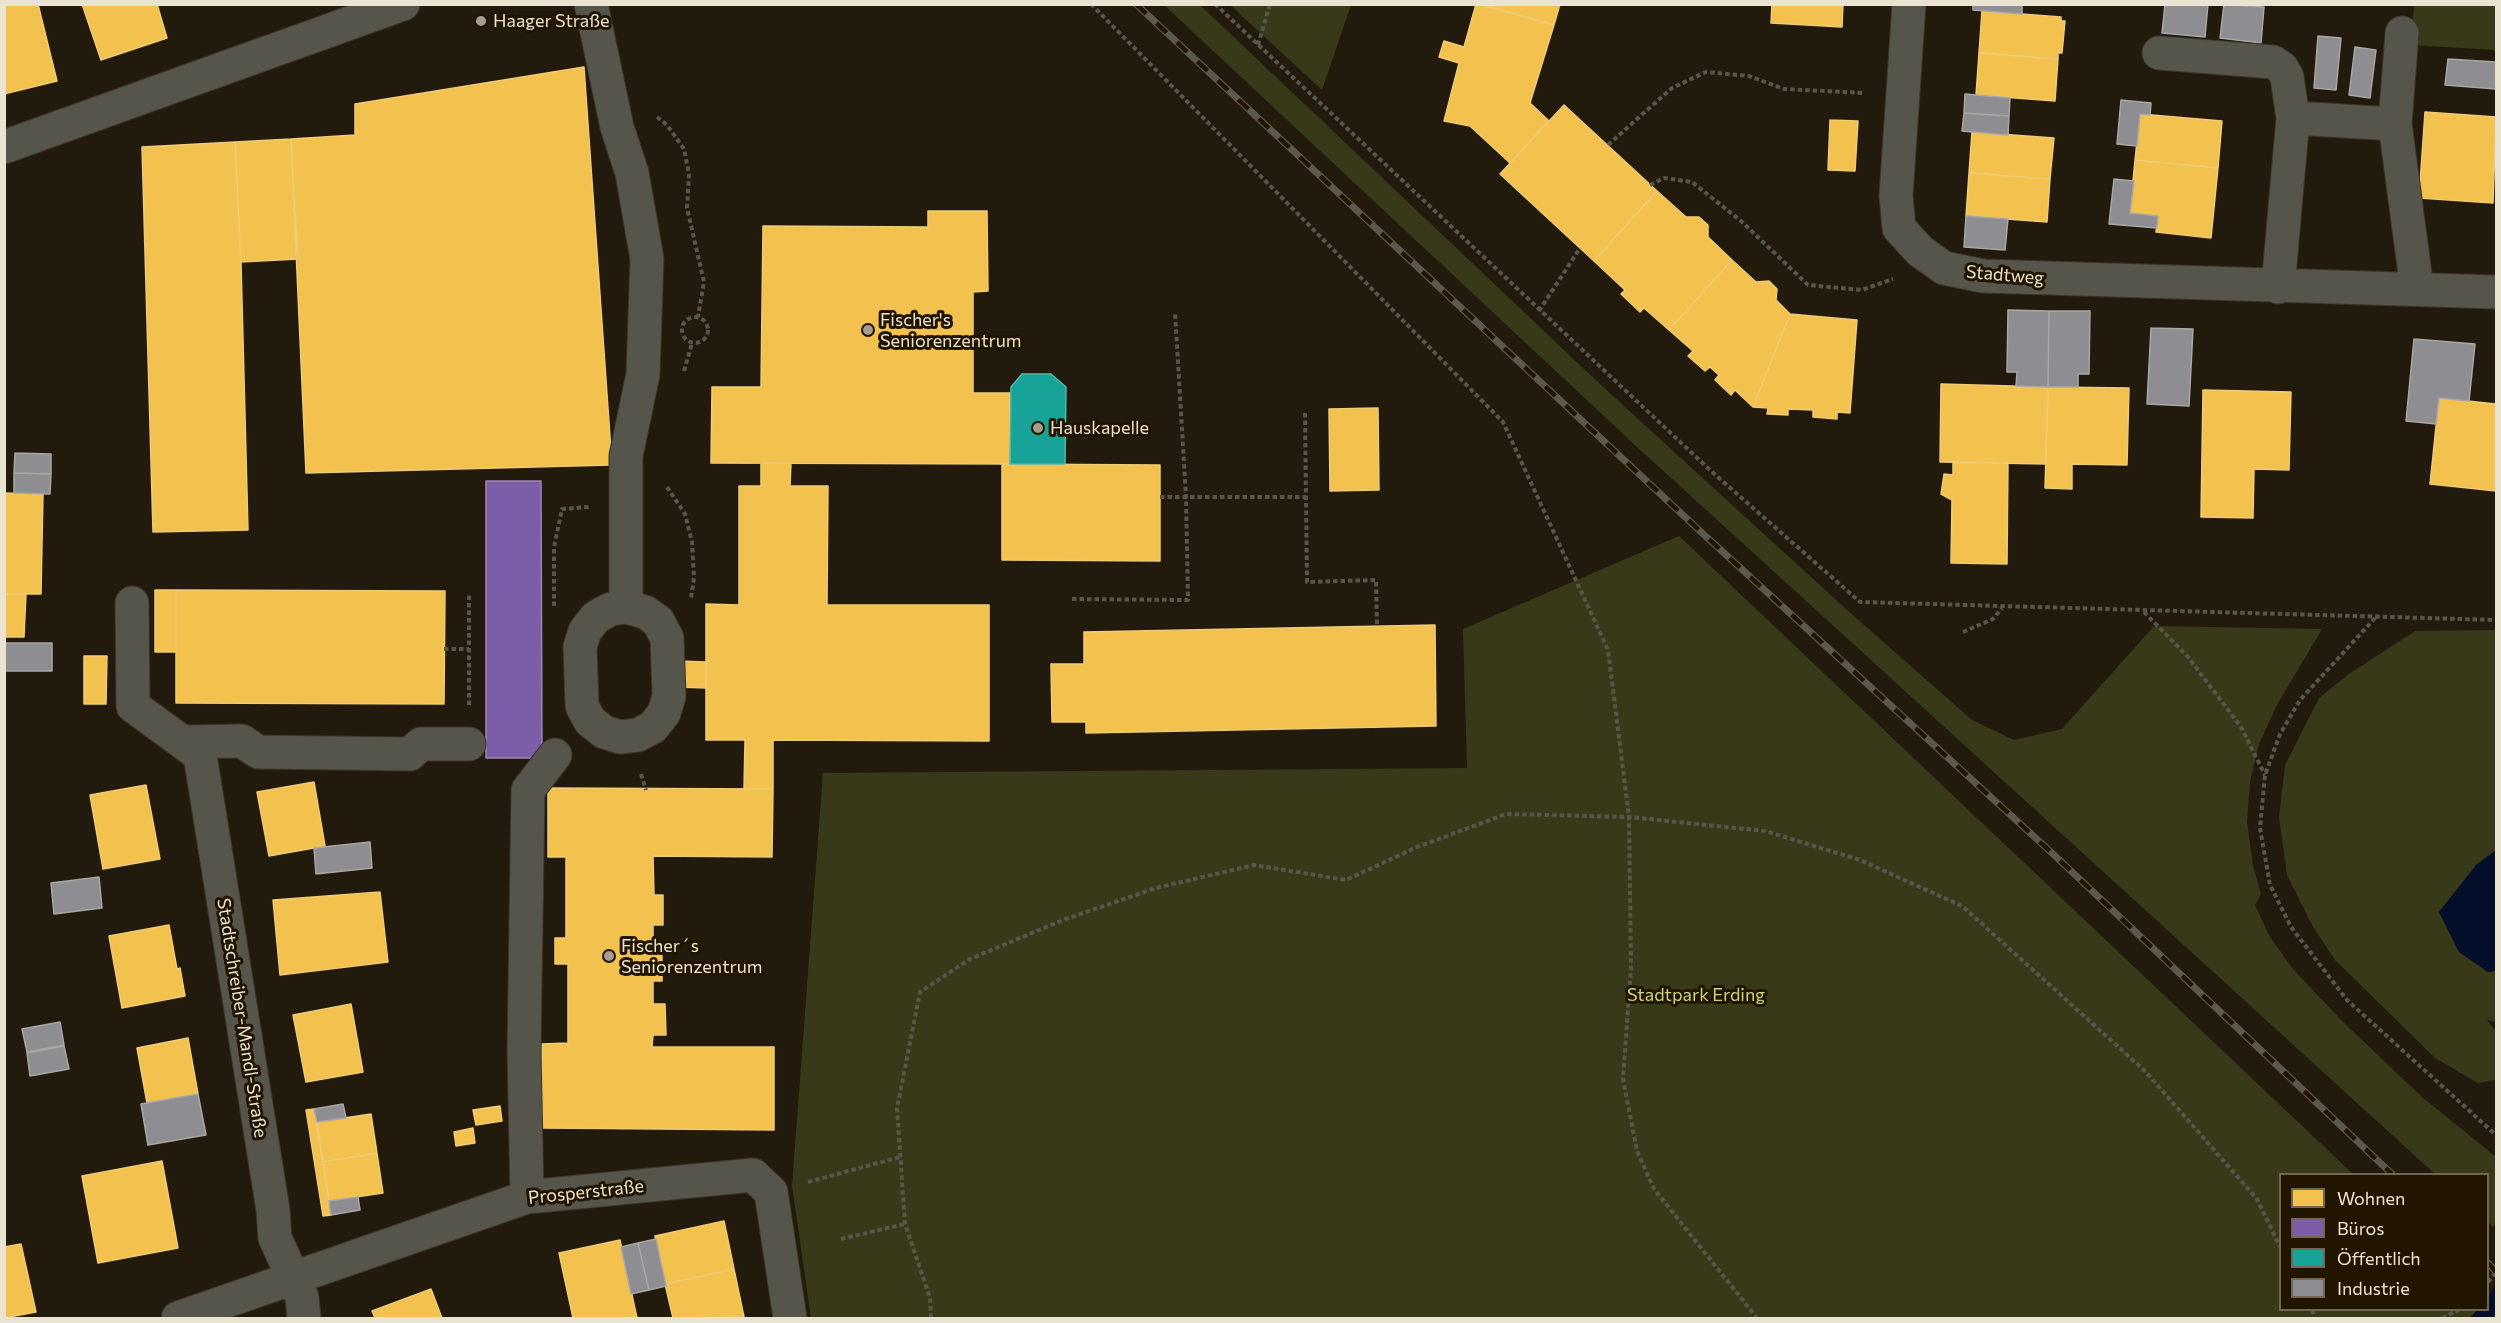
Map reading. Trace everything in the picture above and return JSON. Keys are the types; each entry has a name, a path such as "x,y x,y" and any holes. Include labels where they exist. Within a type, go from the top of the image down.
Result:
{"street":[{"path":"4,147 403,4"},
{"path":"591,4 616,127 632,173 647,259 643,374 626,456 626,607"},
{"name":"Stadtweg","path":"1909,4 1896,196 1899,228 1920,251 1944,268 1983,276 2496,292"},
{"path":"2402,33 2395,124 2417,289"},
{"path":"2159,52 2273,62 2282,68 2287,78 2293,118 2278,287"},
{"path":"2293,118 2395,124"},
{"path":"132,603 133,706 191,748 242,741 258,752 410,754 421,744 469,744"},
{"path":"626,607 645,612 658,621 668,638 669,696 664,713 652,726 638,735 620,737 598,728 590,721 582,706 580,647 585,631 596,617 612,609 626,607"},
{"name":"Stadtschreiber-Mandl-Straße","path":"191,748 272,1198 275,1238 302,1297 304,1318"},
{"path":"527,1197 524,1051 528,790 555,755"},
{"name":"Prosperstraße","path":"177,1318 527,1197 753,1175 771,1192"},
{"path":"771,1192 790,1318"}],"path":[{"path":"1091,4 1503,422 1608,650 1629,817 1631,968 1623,1079 1637,1151 1653,1189 1757,1318"},
{"path":"1215,4 1711,471 1860,602 2144,612 2496,620"},
{"path":"1258,45 1270,4"},
{"path":"1608,145 1672,88 1706,72 1749,76 1784,89 1903,95"},
{"path":"1650,185 1664,178 1692,182 1741,221 1808,285 1862,290 1898,277 1920,251"},
{"path":"1539,311 1580,248"},
{"path":"1072,599 1188,600 1186,497 1175,312"},
{"path":"698,317 708,325 708,333 700,343 692,343 685,338 682,327 690,318 698,317"},
{"path":"683,374 692,343"},
{"path":"1305,413 1307,582 1376,580 1377,626"},
{"path":"666,486 685,514 692,542 694,578 687,618 668,638"},
{"path":"1160,497 1306,497"},
{"path":"1963,632 1993,620 2002,607"},
{"path":"2144,612 2188,657 2241,727 2265,775"},
{"path":"2376,618 2300,700 2280,734 2265,775 2260,828 2271,885 2291,927 2348,1000 2496,1135"},
{"path":"444,649 469,650"},
{"path":"931,1318 930,1298 905,1224 897,1108 920,992 970,959 1063,920 1156,888 1254,865 1346,880 1417,847 1506,814 1629,817 1765,831 1860,860 1962,906 2144,1070 2257,1199 2279,1245"},
{"path":"771,1192 900,1157"},
{"path":"841,1239 905,1224"},
{"path":"2442,1318 2457,1311"},
{"path":"2314,1317 2322,1318"}],"green space":[{"path":"1164,5 1200,5 1602,386 1846,609 1972,720 2014,740 2062,729 2154,626 2322,629 2277,705 2259,744 2250,782 2247,822 2253,866 2261,894 2255,905 2270,937 2293,969 2341,1020 2422,1097 2496,1157 2496,1221 2493,1227 2489,1223 2489,1173 2434,1173 1636,446"},
{"path":"1230,5 1351,5 1322,90"},
{"path":"2414,5 2496,5 2496,50 2411,45"},
{"name":"Stadtpark Erding","path":"1679,536 2352,1173 2279,1173 2279,1311 2489,1310 2496,1311 2496,1318 811,1318 792,1186 823,773 1467,768 1463,629"},
{"path":"2496,630 2496,850 2476,865 2488,972 2496,971 2496,1022 2487,1020 2496,1031 2496,1080 2478,1083 2435,1058 2335,960 2312,925 2287,875 2279,817 2285,765 2319,698 2349,674 2415,631"}],"water":[{"path":"2496,850 2496,971 2488,972 2459,952 2439,912 2476,865"},
{"path":"2496,1285 2496,1318 2470,1318 2476,1311 2489,1311 2489,1295"}],"building: Wohnen":[{"path":"38,4 57,81 4,94 4,5"},
{"path":"82,4 157,4 167,38 101,60"},
{"path":"1476,4 1554,25 1530,103 1549,121 1510,163 1470,126 1444,121 1459,63 1439,57 1444,41 1464,47"},
{"path":"1482,4 1560,4 1554,25"},
{"path":"1772,4 1843,4 1842,27 1771,23"},
{"path":"1982,11 2061,17 2061,21 2065,21 2062,53 2058,53 2058,59 1979,53"},
{"path":"1979,53 2058,59 2055,101 1976,95"},
{"path":"584,67 612,465 306,473 291,139 355,135 355,104"},
{"path":"1564,105 1657,191 1594,261 1500,174"},
{"path":"2425,112 2496,117 2493,203 2419,198"},
{"path":"2140,114 2222,121 2218,168 2135,160"},
{"path":"1830,120 1858,121 1855,171 1828,170"},
{"path":"1972,132 2054,138 2050,179 1969,173"},
{"path":"291,139 298,259 241,262 235,142"},
{"path":"235,142 241,262 248,530 153,532 142,147"},
{"path":"2135,160 2218,168 2211,238 2156,232 2158,216 2130,213"},
{"path":"1969,173 2050,179 2047,222 1966,216"},
{"path":"1657,191 1686,217 1699,217 1708,225 1708,237 1732,260 1669,330 1644,308 1640,312 1621,294 1625,290 1594,261"},
{"name":"Fischer's Seniorenzentrum","path":"928,211 987,211 988,291 973,292 973,393 1010,393 1010,464 711,463 712,387 761,387 763,226 928,227"},
{"path":"1732,260 1756,282 1769,281 1777,289 1776,300 1790,314 1753,407 1735,390 1731,395 1715,380 1719,375 1710,367 1705,371 1688,356 1693,351 1669,330"},
{"path":"1790,314 1857,320 1850,413 1837,412 1837,419 1813,417 1813,410 1788,409 1788,415 1767,414 1768,408 1753,407"},
{"path":"1941,384 2048,387 2046,464 1940,462"},
{"path":"2048,387 2129,388 2127,465 2072,464 2072,489 2045,488"},
{"path":"2203,390 2291,392 2289,470 2254,469 2253,518 2201,517"},
{"path":"2439,398 2496,404 2496,491 2430,484"},
{"path":"1378,408 1379,490 1330,491 1329,409"},
{"path":"1953,462 2008,463 2007,564 1951,563 1952,500 1941,494 1944,474 1953,475"},
{"path":"761,463 791,463 790,486 828,486 827,605 989,605 989,741 773,740 773,789 744,789 745,740 706,740 706,604 739,605 739,486 761,486"},
{"path":"1002,464 1160,465 1160,561 1002,560"},
{"path":"4,493 43,494 41,594 4,594"},
{"path":"155,590 176,590 176,652 155,652"},
{"path":"176,590 445,591 444,704 176,703"},
{"path":"4,594 26,594 24,637 4,637"},
{"path":"1435,625 1436,726 1086,733 1086,722 1052,722 1051,664 1084,664 1084,632"},
{"path":"84,656 107,656 106,704 84,704"},
{"path":"678,661 706,662 706,688 677,687"},
{"path":"314,782 325,846 269,856 257,792"},
{"path":"146,785 160,859 103,869 90,795"},
{"name":"Fischer´s Seniorenzentrum","path":"548,788 773,789 772,857 653,856 654,895 663,895 663,925 653,925 653,948 662,948 662,981 653,981 653,1004 665,1004 666,1035 653,1035 652,1047 774,1047 774,1130 541,1128 542,1044 568,1043 568,964 555,964 555,938 566,938 566,857 548,857"},
{"path":"380,892 388,962 280,975 273,900"},
{"path":"169,925 177,969 180,968 185,996 122,1008 109,936"},
{"path":"351,1004 363,1072 306,1082 293,1015"},
{"path":"188,1038 198,1094 147,1103 137,1048"},
{"path":"500,1106 502,1121 476,1125 473,1110"},
{"path":"314,1109 331,1215 323,1216 306,1110"},
{"path":"371,1114 377,1153 323,1162 317,1122"},
{"path":"473,1128 475,1143 456,1146 454,1132"},
{"path":"377,1153 383,1193 329,1201 323,1162"},
{"path":"162,1161 178,1248 98,1263 82,1176"},
{"path":"724,1221 734,1269 665,1284 655,1236"},
{"path":"620,1240 637,1318 573,1318 559,1253"},
{"path":"21,1244 36,1312 4,1318 4,1247"},
{"path":"734,1269 744,1317 673,1318 665,1284"},
{"path":"431,1289 442,1318 375,1318 372,1311"}],"building: Büros":[{"path":"486,481 541,481 542,758 486,758"}],"building: Öffentlich":[{"name":"Hauskapelle","path":"1022,374 1051,374 1066,387 1065,464 1010,464 1011,387"}],"building: Industrie":[{"path":"1973,4 2022,4 2022,14 1973,10"},
{"path":"2165,4 2208,4 2205,37 2162,33"},
{"path":"2224,4 2264,7 2261,43 2220,38"},
{"path":"2318,36 2341,38 2336,90 2314,88"},
{"path":"2355,47 2376,50 2370,98 2349,95"},
{"path":"2448,59 2496,62 2496,89 2445,85"},
{"path":"1965,94 2010,98 2009,116 1964,113"},
{"path":"2121,100 2151,103 2150,115 2140,114 2137,146 2117,144"},
{"path":"1964,113 2009,116 2008,135 1962,131"},
{"path":"2114,179 2134,181 2130,213 2158,216 2157,228 2109,224"},
{"path":"1966,216 2008,219 2005,250 1964,247"},
{"path":"2008,310 2049,311 2048,387 2016,386 2017,372 2007,372"},
{"path":"2049,311 2090,311 2089,374 2078,374 2078,387 2048,387"},
{"path":"2151,328 2193,329 2189,406 2147,404"},
{"path":"2414,339 2475,344 2469,401 2439,398 2436,424 2406,421"},
{"path":"15,453 51,454 51,474 14,473"},
{"path":"14,473 51,474 50,494 14,493"},
{"path":"4,643 52,643 52,671 4,671"},
{"path":"370,842 372,868 316,874 314,848"},
{"path":"99,877 102,908 54,914 51,883"},
{"path":"60,1022 64,1045 27,1052 22,1029"},
{"path":"64,1046 69,1069 30,1076 27,1053"},
{"path":"198,1094 206,1135 148,1145 141,1104"},
{"path":"343,1104 346,1118 317,1122 314,1109"},
{"path":"358,1197 360,1210 331,1215 329,1201"},
{"path":"656,1239 666,1286 649,1290 638,1243"},
{"path":"638,1243 649,1290 631,1294 621,1247"}],"railway":[{"path":"1136,4 1700,531 2052,853 2391,1173"},
{"path":"2489,1264 2496,1272"}],"place":[{"name":"Haager Straße","path":"481,21"},
{"name":"Fischer's Seniorenzentrum","path":"868,330"},
{"name":"Hauskapelle","path":"1038,428"},
{"name":"Fischer´s Seniorenzentrum","path":"609,956"}]}
